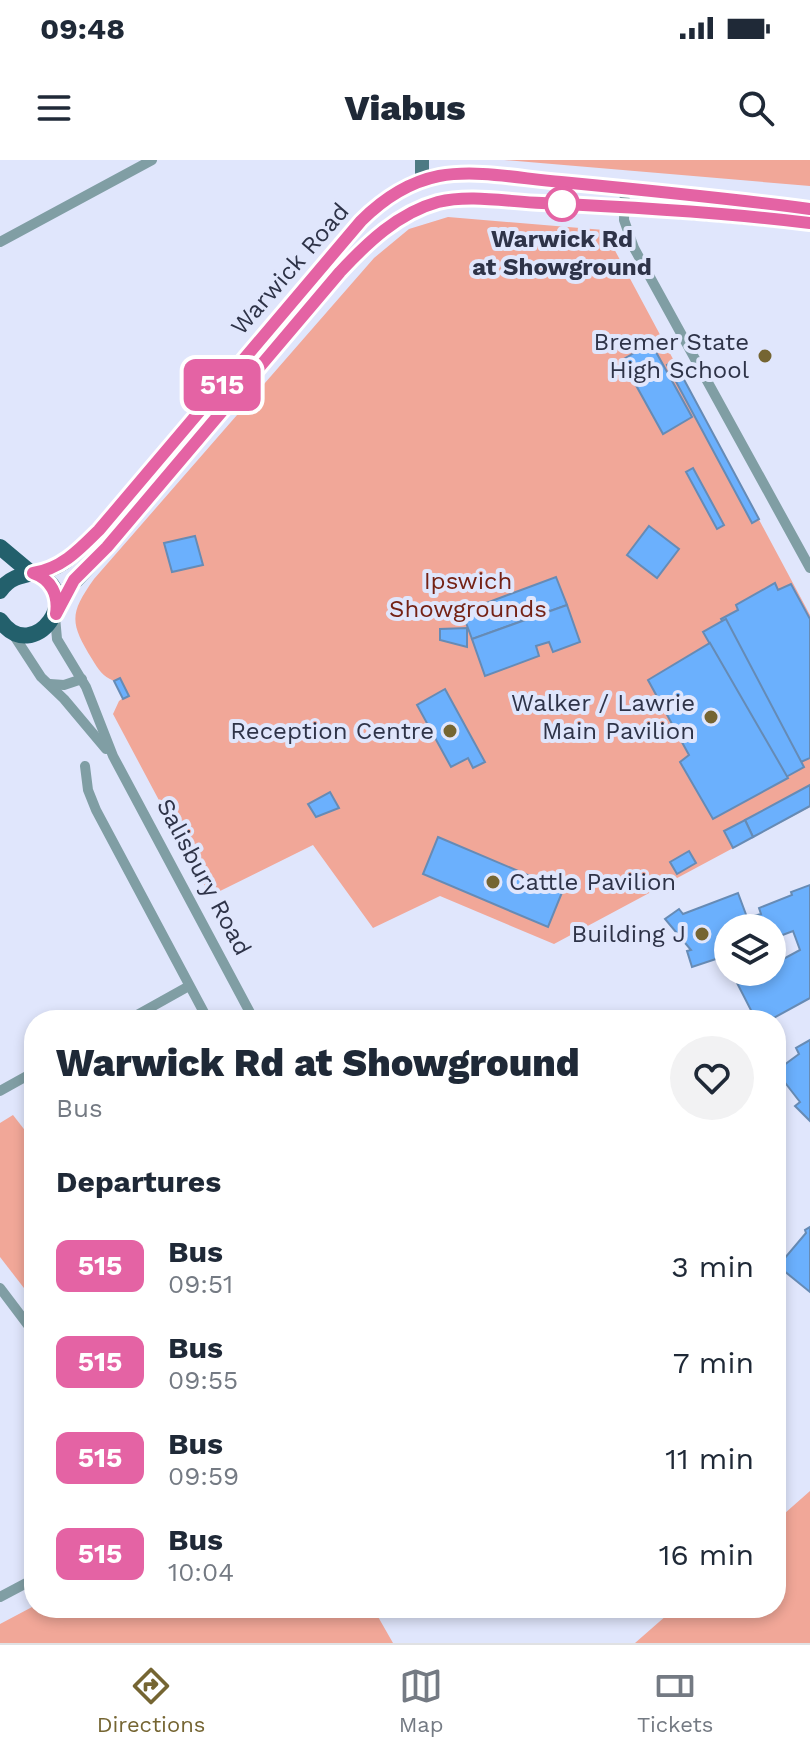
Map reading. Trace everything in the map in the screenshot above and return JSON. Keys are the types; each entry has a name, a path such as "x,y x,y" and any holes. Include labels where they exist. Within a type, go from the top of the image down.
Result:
{"main road":[{"path":"422,160 422,181 434,203"},
{"path":"434,203 441,168"},
{"name":"Warwick Road","path":"0,591 9,580 51,569 63,562 99,530 361,221 378,204 441,168 473,174 625,187 810,209"},
{"name":"Warwick Road","path":"55,615 74,580 107,547 361,249 408,215 434,203 475,200 624,207 810,223"},
{"path":"0,547 32,573 46,580 57,601 55,615 46,627 35,633 22,635 5,628"}],"street":[{"path":"0,242 152,160"},
{"path":"625,187 624,220 634,248 810,568"},
{"name":"Salisbury Road","path":"55,615 58,643 82,679 113,756 249,1010"},
{"name":"Salisbury Road","path":"5,628 41,677 113,756"},
{"path":"50,684 64,685 82,679"},
{"path":"85,766 88,790 96,810 202,1010"},
{"path":"146,1010 189,986"},
{"path":"0,1091 24,1078"},
{"path":"0,1288 24,1320"},
{"path":"0,1597 24,1584"}],"green space":[{"path":"504,160 810,160 810,186"},
{"name":"Ipswich Showgrounds","path":"448,217 604,230 810,615 810,807 554,944 440,896 373,928 313,845 210,896 113,714 123,698 114,681 97,666 76,627 80,601 94,579 374,258 409,229"},
{"path":"13,1115 24,1129 24,1288 0,1257 0,1123"},
{"path":"810,1491 810,1643 635,1643 664,1618 786,1618 786,1512"},
{"path":"24,1611 24,1618 379,1618 393,1643 0,1643 0,1624"}],"building":[{"path":"651,343 692,417 663,434 622,360"},
{"path":"674,361 759,519 752,523 667,365"},
{"path":"693,468 724,525 717,529 686,472"},
{"path":"649,526 679,549 657,578 627,555"},
{"path":"195,536 203,565 172,572 164,543"},
{"path":"556,577 567,605 472,639 462,612"},
{"path":"775,583 778,590 791,584 810,619 810,758 801,762 721,619 738,610 736,605"},
{"path":"567,605 580,642 553,652 549,642 536,646 539,656 485,676 472,639"},
{"path":"726,619 804,767 786,777 703,632"},
{"path":"467,628 467,647 440,640 440,629"},
{"name":"Walker / Lawrie Main Pavilion","path":"710,643 788,778 713,819 680,762 689,755 648,680"},
{"path":"120,678 129,696 123,699 114,681"},
{"name":"Reception Centre","path":"445,689 485,762 473,768 468,758 451,767 417,705"},
{"path":"810,785 810,806 753,837 745,820"},
{"path":"330,792 339,808 316,817 308,804"},
{"path":"745,820 753,837 733,848 724,831"},
{"name":"Cattle Pavilion","path":"438,837 563,890 548,927 423,874"},
{"path":"689,851 696,863 677,874 670,862"},
{"path":"810,885 810,998 786,1011 751,1010 739,986 786,986 786,958 800,950 793,931 786,934 786,914 761,914 759,908 792,895 791,892"},
{"name":"Building J","path":"738,893 746,914 714,914 714,960 692,967 687,951 691,950 665,919 679,909 683,914"},
{"path":"810,1040 810,1121 795,1106 800,1102 786,1084 786,1064 799,1054 796,1048"},
{"path":"810,1227 810,1292 786,1272 786,1257 806,1233 805,1230"}],"bus line":[{"name":"515","path":"810,209 625,187 473,174 441,176 403,189 378,204 361,221 99,530 63,562 51,569 33,573 46,580 53,590 57,601 56,614 74,580 107,547 340,272 382,232 424,207 444,201 475,200 624,207 810,223"}],"place":[{"name":"Warwick Rd at Showground","path":"562,204"},
{"name":"Bremer State High School","path":"765,356"},
{"name":"Walker / Lawrie Main Pavilion","path":"711,717"},
{"name":"Reception Centre","path":"450,731"},
{"name":"Cattle Pavilion","path":"493,882"},
{"name":"Building J","path":"702,934"}]}
